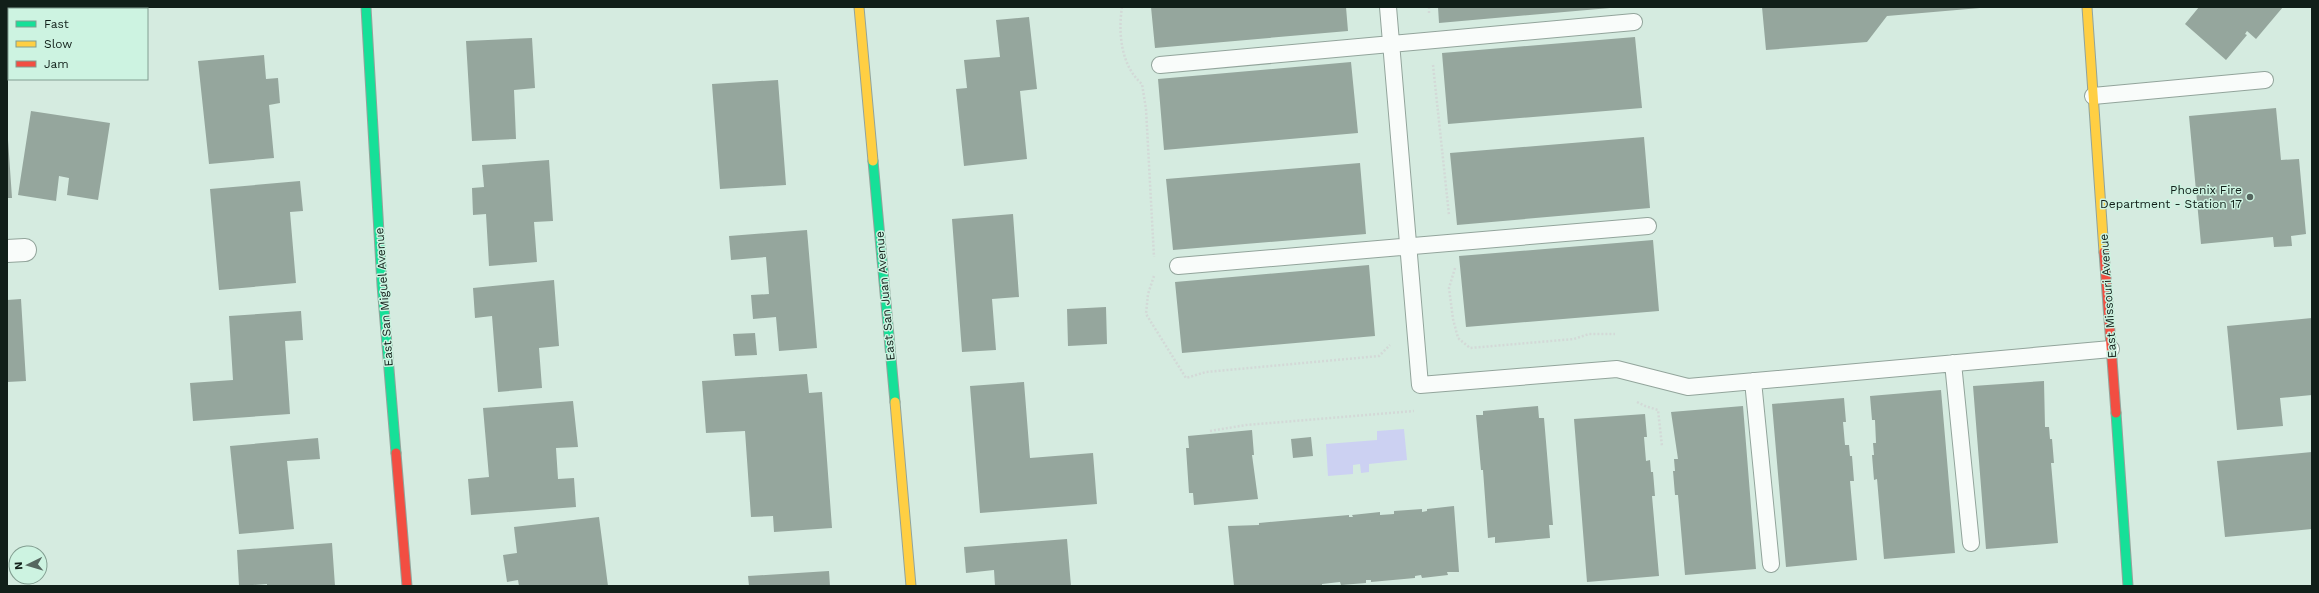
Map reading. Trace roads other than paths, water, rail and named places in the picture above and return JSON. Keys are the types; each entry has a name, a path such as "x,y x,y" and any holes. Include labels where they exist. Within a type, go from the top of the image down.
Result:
{"street":[{"name":"East San Miguel Avenue","path":"366,7 382,285 407,586"},
{"name":"East San Juan Avenue","path":"859,7 910,586"},
{"name":"East Missouri Avenue","path":"2087,7 2128,586"}],"lane":[{"path":"1388,7 1420,385 1617,369 1688,387 2111,349"},
{"path":"1160,65 1634,22"},
{"path":"2093,96 2265,80"},
{"path":"1178,266 1648,226"},
{"path":"1953,363 1971,543"},
{"path":"1753,381 1771,564"}],"water":[{"path":"1404,429 1407,460 1369,464 1369,472 1361,473 1360,464 1353,465 1353,474 1328,476 1326,444 1377,440 1377,431"}],"place":[{"name":"Phoenix Fire Department - Station 17","path":"2250,197"}]}
